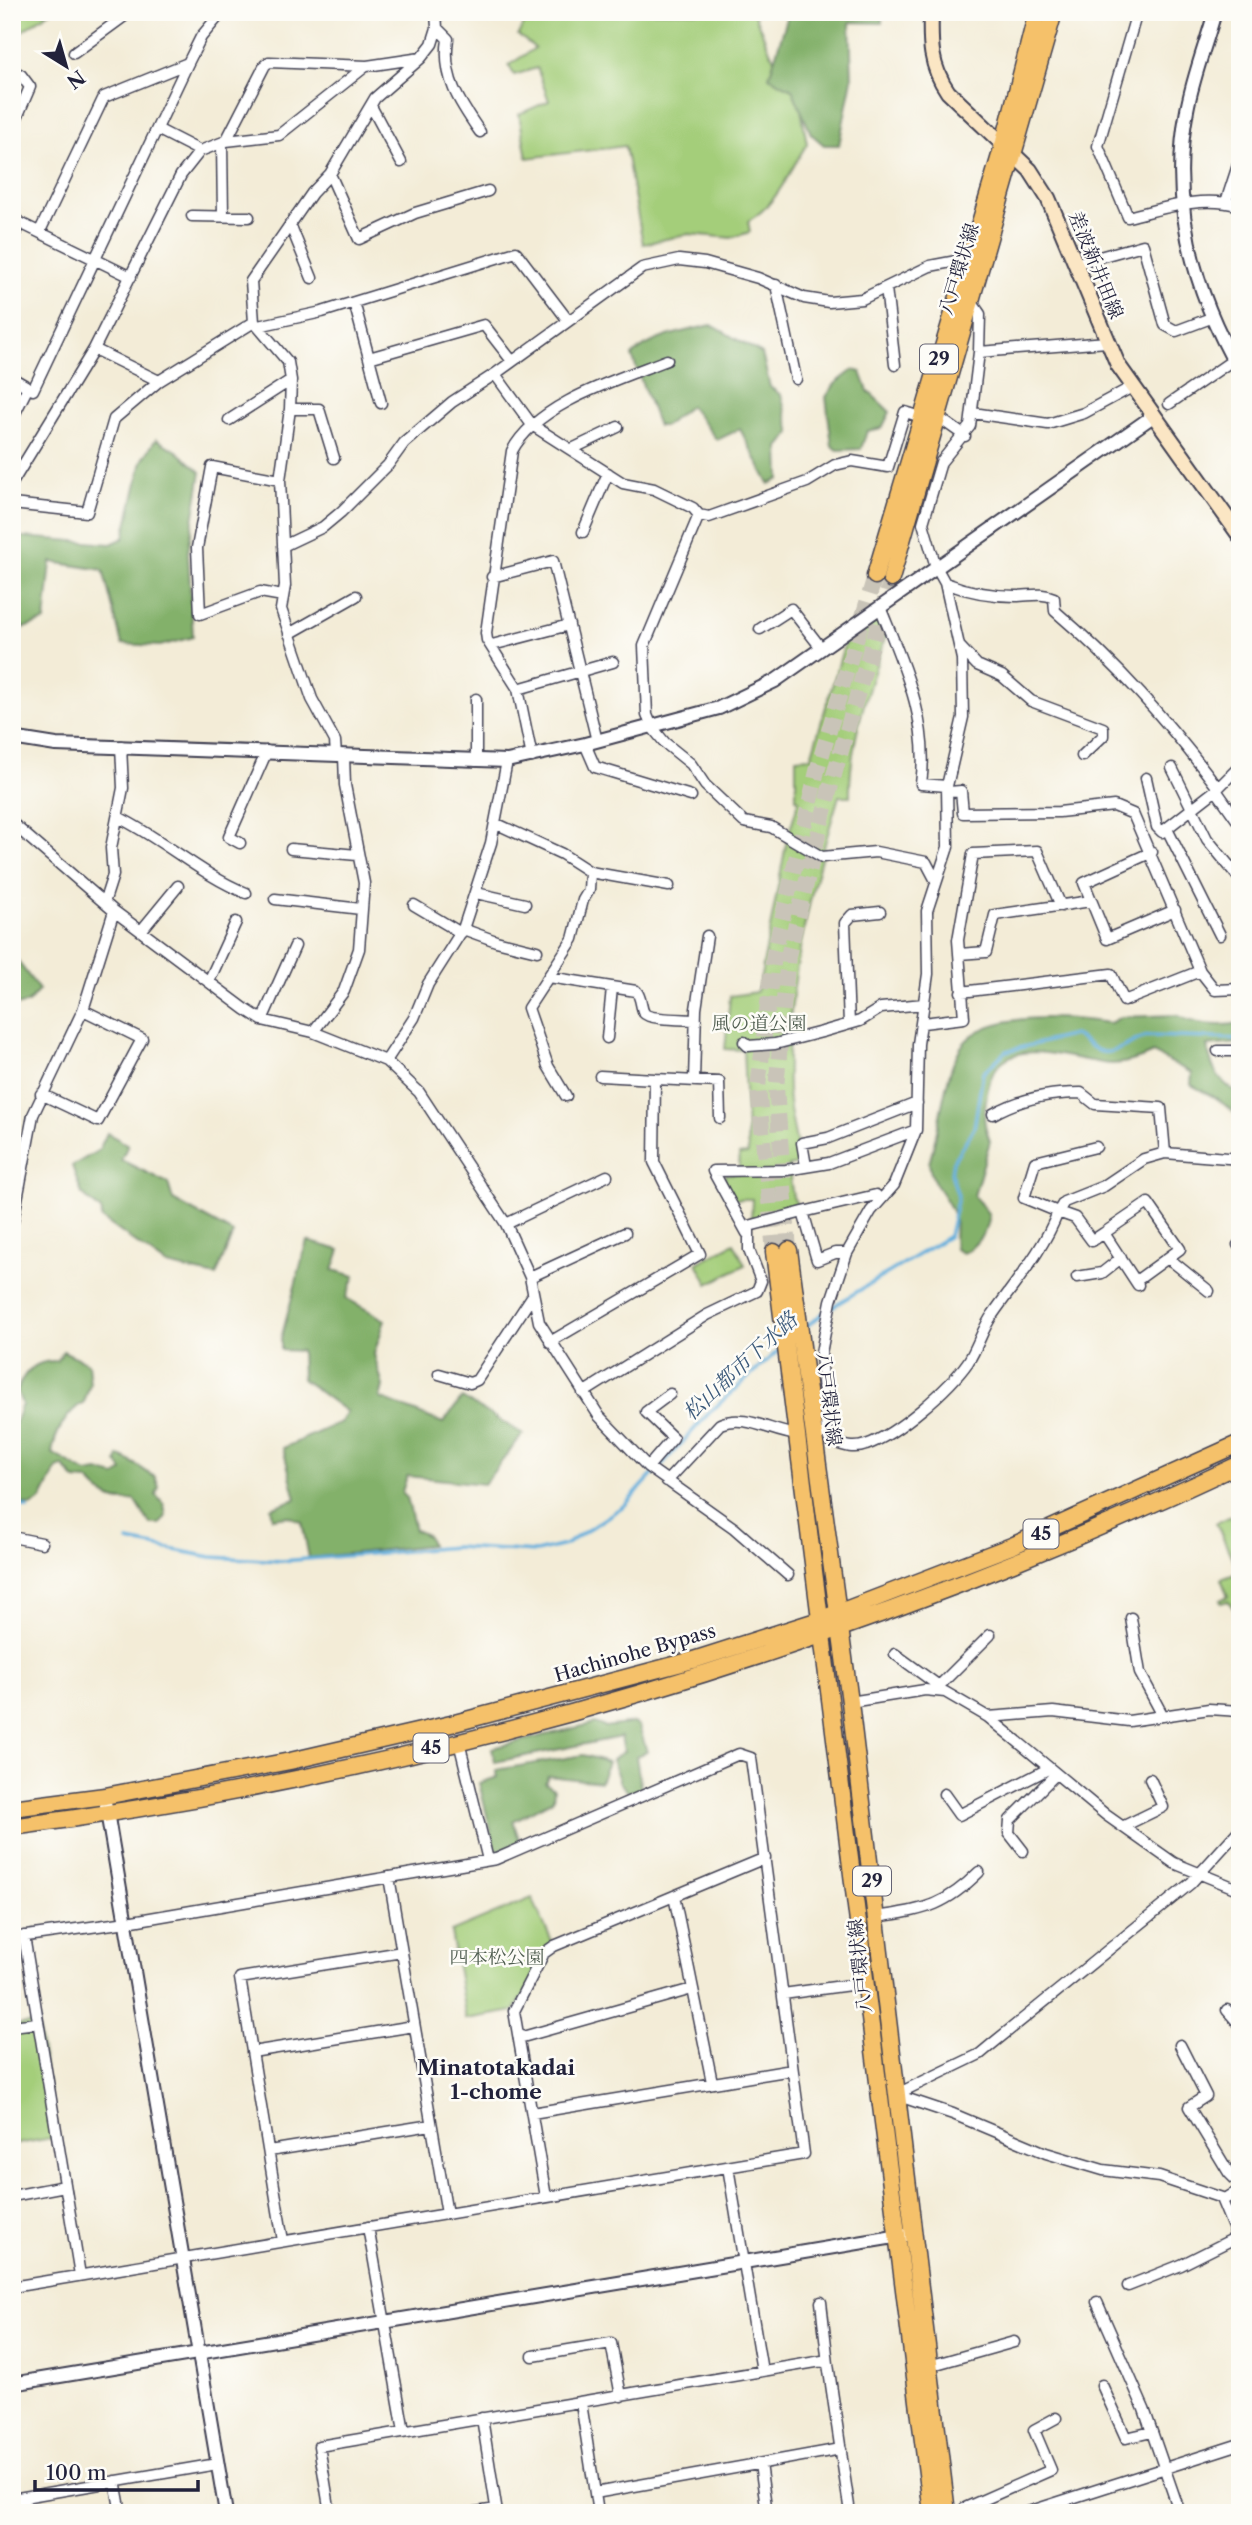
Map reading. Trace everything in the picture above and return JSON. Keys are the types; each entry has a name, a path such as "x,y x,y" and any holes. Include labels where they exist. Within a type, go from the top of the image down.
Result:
{"main road":[{"name":"差波新井田線","path":"931,12 929,44 938,77 948,92 1009,147 1048,198 1107,342 1132,387 1240,536"},
{"name":"八戸環状線","path":"930,417 987,249 1037,12"},
{"name":"八戸環状線","path":"883,578 930,417 967,260 1009,147 1054,12"},
{"name":"八戸環状線","path":"781,1251 812,1435 877,1917 932,2513"},
{"name":"八戸環状線","path":"812,1435 819,1620 865,1983 929,2365 947,2513"},
{"name":"Hachinohe Bypass","path":"12,1808 105,1796 290,1761 451,1724 693,1660 819,1620 1035,1536 1240,1443"},
{"name":"Hachinohe Bypass","path":"12,1827 108,1814 252,1788 458,1742 653,1690 823,1637 1015,1564 1240,1464"}],"street":[{"path":"74,53 130,12"},
{"path":"12,378 33,390 201,37 222,12"},
{"path":"313,1032 352,977 359,949 364,883 356,855 340,755 312,699 281,609 284,546 280,480 290,409 291,380 288,362 256,323 251,281 290,224 330,174 371,106 432,44 437,28 436,12"},
{"path":"1137,12 1098,146 1128,217 1182,203 1226,202 1240,206"},
{"path":"1215,12 1187,110 1182,203 1190,257 1211,318 1240,372"},
{"path":"437,28 448,39 447,72 456,97 480,132"},
{"path":"223,216 224,142 264,65 269,62 367,66 421,58"},
{"path":"40,231 104,97 188,63"},
{"path":"12,483 94,349 181,175 200,151 224,142 279,135 367,66"},
{"path":"12,70 21,75 30,87 12,129"},
{"path":"371,106 401,162"},
{"path":"157,129 200,151"},
{"path":"1226,202 1240,159"},
{"path":"330,174 359,239 415,213 488,191"},
{"path":"192,216 249,217"},
{"path":"12,253 15,220 131,277"},
{"path":"290,224 312,278"},
{"path":"1074,264 1143,245 1165,325 1176,331 1211,318"},
{"path":"12,504 87,512 114,419 159,381 256,323 354,302 516,252 567,319"},
{"path":"284,546 332,519 362,492 416,432 452,402 642,268 680,260 705,263 776,285 804,298 829,302 862,299 930,265 967,260"},
{"path":"776,285 796,379"},
{"path":"886,288 895,365"},
{"path":"812,1435 821,1353 831,1301 847,1253 871,1211 894,1185 916,1130 918,1044 928,974 927,911 935,879 948,847 948,789 963,716 960,646 945,583 936,568 923,523 941,462 964,436 973,413 980,314 971,301"},
{"path":"354,302 382,403"},
{"path":"369,358 484,325 512,361"},
{"path":"979,352 1107,342"},
{"path":"94,349 159,381"},
{"path":"532,757 518,689 486,633 512,450 519,437 558,407 667,360"},
{"path":"1170,404 1233,360"},
{"path":"495,374 532,425 630,486 654,489 675,498 699,515 709,517 807,482 835,465 852,461 888,467 905,412 930,417 964,436"},
{"path":"229,420 291,380"},
{"path":"12,419 28,387"},
{"path":"973,413 1048,425 1084,413 1132,387"},
{"path":"290,409 319,409 334,458"},
{"path":"12,738 56,745 507,761 652,727 719,708 748,695 822,649 1153,416"},
{"path":"572,449 618,427"},
{"path":"280,480 212,467 197,548 200,614 260,593 283,596"},
{"path":"583,532 608,473"},
{"path":"699,515 644,646 647,715 652,727 665,743 691,764 705,785 744,821 771,827 822,857 876,852 926,862 935,879"},
{"path":"492,577 553,561 580,671 595,767 691,796"},
{"path":"945,583 962,589 1015,596 1045,593 1054,598 1055,611 1134,683 1143,699 1171,724 1240,824"},
{"path":"289,634 356,596"},
{"path":"880,607 910,684 923,732 925,755 921,784 961,791 962,813 1059,813 1114,806 1125,808 1139,822 1200,971 1215,990 1240,989"},
{"path":"760,629 791,609 822,649"},
{"path":"492,646 569,625"},
{"path":"960,646 977,665 1002,676 1031,701 1103,728 1103,736 1083,756"},
{"path":"518,689 613,662"},
{"path":"476,699 476,761"},
{"path":"105,900 113,875 111,848 123,788 121,746"},
{"path":"240,843 229,837 267,751"},
{"path":"386,1061 414,1018 428,984 462,931 476,893 495,823 507,761"},
{"path":"1146,778 1157,827 1162,832 1217,789 1240,766"},
{"path":"1172,768 1191,810 1217,853 1240,879"},
{"path":"118,817 149,833 203,870 246,893"},
{"path":"12,823 105,900 114,911 262,1020 313,1032 386,1061 430,1106 506,1224 530,1278 539,1322 599,1416 648,1467 734,1528 788,1575"},
{"path":"495,823 562,854 590,872 669,886"},
{"path":"1167,829 1220,935"},
{"path":"291,849 356,855"},
{"path":"923,1023 964,1018 958,940 973,854 1037,851 1061,905"},
{"path":"1152,852 1084,883 1091,901 1107,939 1175,910"},
{"path":"566,1096 548,1066 528,1007 573,939 583,900 589,890 590,872"},
{"path":"141,931 178,886"},
{"path":"476,893 526,904"},
{"path":"275,899 361,909"},
{"path":"959,954 986,952 995,915 1091,901"},
{"path":"414,905 462,931 537,951"},
{"path":"12,1226 33,1115 83,1010 114,911"},
{"path":"849,1024 845,923 852,915 880,912"},
{"path":"209,981 236,922"},
{"path":"694,1081 696,1020 707,936"},
{"path":"262,1020 295,946"},
{"path":"961,992 1111,974 1125,1002 1200,971"},
{"path":"549,977 636,991 643,1011 649,1017 696,1020"},
{"path":"607,1038 612,988"},
{"path":"744,1042 748,1046 775,1044 849,1024 881,1009 923,1004"},
{"path":"41,1094 98,1122 142,1039 83,1010"},
{"path":"1218,1051 1240,1051"},
{"path":"600,1076 719,1082 720,1118"},
{"path":"550,1342 700,1254 654,1162 655,1079"},
{"path":"993,1114 1007,1106 1051,1093 1081,1093 1095,1104 1161,1108 1165,1153"},
{"path":"806,1166 802,1143 828,1138 917,1103"},
{"path":"583,1393 707,1315 757,1291 761,1281 749,1250 747,1233 713,1171 829,1163 916,1130"},
{"path":"1096,1147 1035,1162 1024,1198 1075,1218 1092,1241 1148,1203 1180,1249 1137,1283 1104,1233"},
{"path":"667,1481 720,1424 729,1420 741,1419 779,1433 812,1435 849,1448 865,1446 896,1429 945,1387 969,1361 982,1329 1018,1278 1028,1270 1064,1202 1104,1186 1144,1159 1165,1153 1240,1159"},
{"path":"506,1224 607,1176"},
{"path":"747,1233 749,1226 876,1195"},
{"path":"803,1212 817,1260 835,1253 847,1253"},
{"path":"530,1278 625,1233"},
{"path":"1077,1278 1102,1273 1121,1258"},
{"path":"1168,1258 1209,1291"},
{"path":"439,1374 470,1383 477,1380 533,1295"},
{"path":"648,1467 673,1438 646,1412 670,1394"},
{"path":"12,1537 42,1543"},
{"path":"1131,1618 1140,1672 1163,1716"},
{"path":"850,1702 937,1688 990,1635"},
{"path":"895,1654 937,1688 970,1704 988,1717 1052,1772 1174,1863 1240,1890"},
{"path":"988,1717 1053,1712 1129,1721 1209,1709 1240,1710"},
{"path":"458,1742 488,1860"},
{"path":"12,2287 804,2154 751,1758 739,1754 488,1860 127,1922 18,1937 37,2023 80,2275"},
{"path":"944,1794 956,1815 959,1815 1052,1772"},
{"path":"1023,1851 1009,1833 1010,1820 1052,1772"},
{"path":"1124,1826 1163,1807 1150,1779"},
{"path":"105,1796 226,2513"},
{"path":"895,2095 980,2054 1201,1873 1240,1829"},
{"path":"546,2197 514,2011 544,1953 554,1946 765,1858"},
{"path":"877,1917 923,1911 958,1893 979,1872"},
{"path":"389,1877 447,2214"},
{"path":"674,1896 712,2082"},
{"path":"283,2241 240,1978 402,1952"},
{"path":"783,1994 865,1983"},
{"path":"519,2038 692,1989"},
{"path":"1227,2010 1240,2025"},
{"path":"12,2026 37,2023"},
{"path":"252,2052 414,2026"},
{"path":"1180,2045 1206,2096 1189,2107 1229,2173 1240,2184"},
{"path":"532,2113 792,2070"},
{"path":"895,2095 953,2114 1046,2153 1103,2169 1159,2177 1225,2199"},
{"path":"269,2151 431,2125"},
{"path":"728,2167 762,2371"},
{"path":"12,2196 65,2186"},
{"path":"1128,2286 1181,2265 1237,2237 1222,2201 1240,2190"},
{"path":"368,2227 404,2431"},
{"path":"12,2384 906,2235"},
{"path":"821,2302 850,2513"},
{"path":"1097,2302 1152,2432 1180,2513"},
{"path":"929,2365 1014,2342"},
{"path":"533,2356 611,2343 621,2396"},
{"path":"330,2513 319,2446 822,2361 828,2364"},
{"path":"1102,2385 1126,2438 1152,2432"},
{"path":"581,2403 598,2513"},
{"path":"965,2513 965,2508 1051,2470 1034,2430 1056,2417"},
{"path":"471,2513 496,2511 482,2418"},
{"path":"1025,2513 1240,2444"},
{"path":"594,2493 841,2449"},
{"path":"12,2499 217,2464"},
{"path":"760,2464 767,2513"},
{"path":"115,2481 121,2513"},
{"path":"24,2497 27,2513"}],"green space":[{"path":"12,12 50,12 22,31"},
{"path":"530,12 753,12 779,71 797,86 807,144 775,196 748,221 750,232 731,238 689,234 643,244 625,146 527,158 519,114 549,101 537,68 514,75 509,65 535,48 518,35"},
{"path":"789,12 882,12 882,23 850,22 852,79 839,145 824,145 811,134 792,89 769,77"},
{"path":"712,325 762,354 770,387 781,395 791,433 779,447 780,479 769,484 740,429 717,440 690,406 665,426 658,426 632,356 658,339"},
{"path":"853,370 861,372 868,391 890,412 882,428 867,431 861,449 838,450 832,446 826,397 835,384"},
{"path":"156,439 177,451 201,472 188,552 193,637 160,646 122,644 103,570 51,562 45,621 24,628 12,619 12,536 111,544 124,538 142,461"},
{"name":"風の道公園","path":"878,617 887,632 857,733 850,796 839,796 809,904 795,978 788,1053 788,1090 800,1164 788,1166 793,1197 800,1210 751,1222 752,1199 733,1199 723,1183 726,1174 739,1173 739,1155 748,1154 743,1050 725,1049 730,996 756,992 759,986 787,839 799,800 796,799 796,758 811,757 845,642"},
{"path":"17,960 39,990 28,1003 12,1007 12,961"},
{"path":"1177,1015 1207,1024 1240,1023 1240,1043 1207,1046 1217,1075 1240,1096 1240,1118 1218,1099 1191,1085 1192,1073 1153,1053 1117,1064 1037,1052 1019,1054 1004,1060 993,1073 987,1094 984,1118 990,1141 974,1196 988,1214 988,1225 981,1237 966,1251 962,1253 955,1249 953,1214 935,1182 929,1163 950,1073 961,1047 973,1035 990,1026 1010,1021 1053,1018 1110,1023 1121,1017"},
{"path":"107,1133 128,1145 121,1160 168,1183 173,1200 233,1233 216,1276 167,1265 101,1218 102,1212 82,1194 72,1166 99,1150"},
{"path":"307,1241 340,1250 333,1270 355,1276 346,1298 385,1320 374,1354 383,1386 380,1398 443,1423 462,1398 523,1434 484,1484 407,1476 402,1492 407,1497 415,1530 428,1536 431,1545 309,1558 302,1522 289,1516 273,1518 271,1508 296,1499 283,1448 341,1422 347,1412 302,1379 301,1351 281,1350 281,1339"},
{"path":"734,1243 745,1265 708,1284 697,1263"},
{"path":"63,1351 88,1363 90,1384 84,1402 62,1424 52,1453 87,1473 98,1471 115,1476 123,1471 117,1462 119,1456 155,1477 159,1487 156,1495 164,1505 166,1516 160,1524 150,1524 135,1500 121,1501 110,1498 89,1481 75,1480 63,1466 57,1468 41,1500 31,1506 12,1501 12,1492 18,1489 20,1479 12,1474 12,1432 22,1404 17,1391 31,1368 57,1361"},
{"path":"1240,1512 1240,1558 1233,1560 1216,1523"},
{"path":"1240,1572 1240,1618 1228,1601 1221,1603 1220,1600 1228,1596 1221,1579"},
{"path":"595,1723 604,1727 634,1723 639,1726 647,1752 636,1756 641,1789 630,1794 620,1783 612,1760 624,1751 621,1737 495,1762 492,1748"},
{"path":"583,1755 608,1762 600,1782 548,1776 545,1783 554,1789 553,1800 513,1821 520,1842 499,1851 495,1848 479,1783 498,1777 496,1770"},
{"name":"四本松公園","path":"532,1898 554,1946 514,2011 466,2019 451,1932"},
{"path":"37,2023 57,2137 12,2145 12,2026"}],"waterway":[{"name":"松山都市下水路","path":"832,1307 949,1236 958,1196 951,1173 953,1161 974,1128 983,1073 1006,1051 1074,1035 1096,1050 1105,1052 1149,1036 1240,1039"},
{"name":"松山都市下水路","path":"804,1328 826,1311"},
{"name":"松山都市下水路","path":"128,1541 211,1557 282,1561 455,1547 536,1552 565,1545 625,1505 710,1412 780,1349"},
{"name":"松山都市下水路","path":"12,1504 28,1508"}],"tunnel":[{"path":"774,1252 758,1087 774,953 817,771 875,576"},
{"path":"789,1250 776,1088 788,956 829,792 891,579"}],"district":[{"name":"Minatotakadai 1-chome","path":"496,2079"}]}
